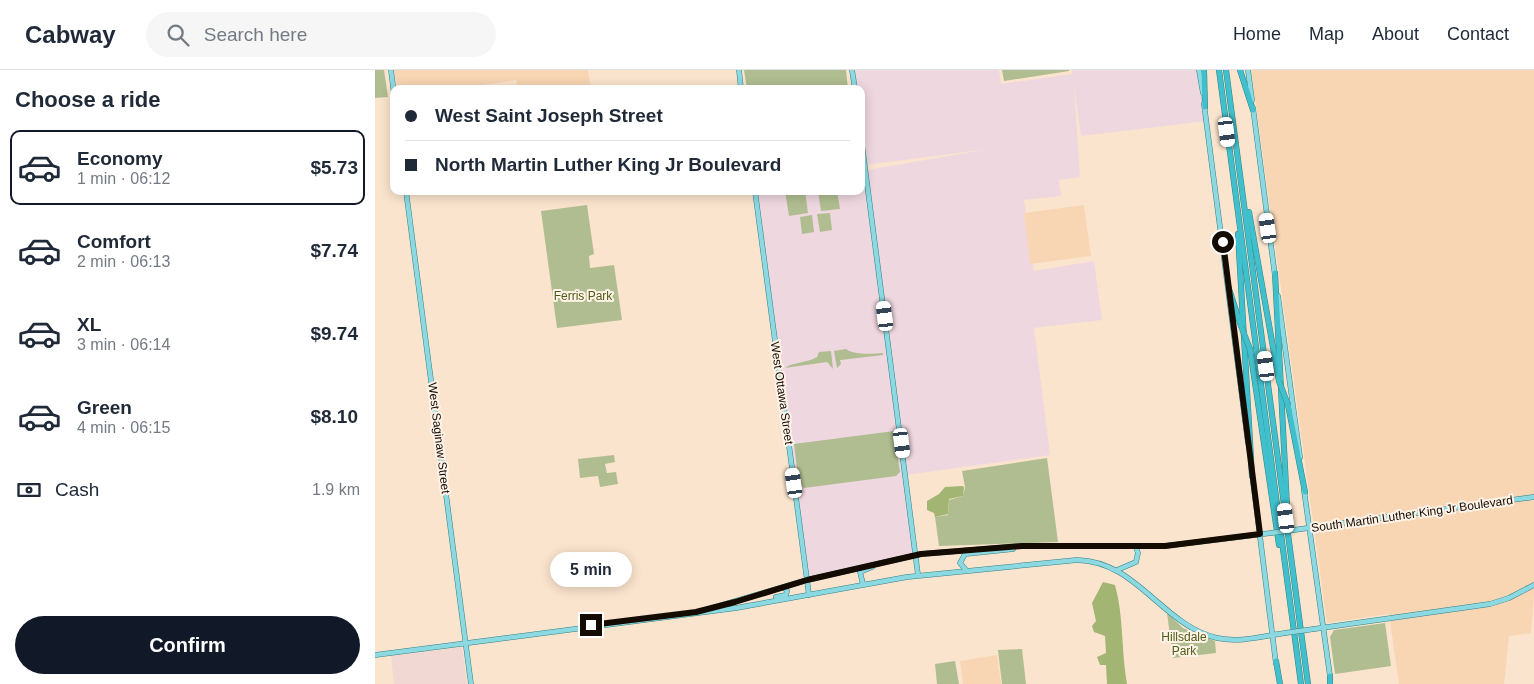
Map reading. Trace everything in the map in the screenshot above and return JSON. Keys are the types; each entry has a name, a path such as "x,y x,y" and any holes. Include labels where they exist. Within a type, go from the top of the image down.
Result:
{"highway":[{"path":"1204,70 1205,107"},
{"path":"1219,70 1301,684"},
{"path":"1226,70 1308,684"},
{"path":"1240,70 1253,110"},
{"path":"1238,157 1279,381 1288,405 1305,492"},
{"path":"1232,166 1252,476"},
{"path":"1275,273 1291,556"},
{"path":"1228,286 1249,349 1265,462 1292,622"},
{"path":"1276,661 1279,684"},
{"path":"1330,676 1330,684"}],"main road":[{"path":"391,70 393,85"},
{"path":"739,70 741,85"},
{"path":"853,70 855,85"},
{"path":"1199,70 1276,661"},
{"path":"1248,70 1330,676"},
{"path":"865,167 918,575"},
{"name":"West Saginaw Street","path":"407,195 471,684"},
{"name":"West Ottawa Street","path":"756,195 809,595"},
{"name":"South Martin Luther King Jr Boulevard","path":"1022,546 1136,547 1185,544 1534,497"},
{"path":"696,612 807,580 904,558 961,550 1022,546"},
{"path":"966,570 961,563 965,554 1007,550 1022,546"},
{"path":"1117,570 1136,562 1138,553 1136,547"},
{"path":"863,584 860,574 862,569 892,563 904,558"},
{"path":"375,656 466,642 756,604 918,575 1077,560 1093,562 1117,570 1197,631 1218,638 1235,640 1490,604 1509,598 1534,585"},
{"path":"756,604 762,600 786,595 787,591 784,587"}],"shaded area":[{"path":"394,70 588,70 590,85 517,85 516,80 483,85 396,85"},
{"path":"853,70 999,70 1001,84 1072,74 1072,70 1200,70 1207,121 1081,136 1074,87 1080,177 1059,180 1061,196 1024,200 1034,271 1094,261 1102,320 1034,328 1050,455 906,475 916,555 807,580 762,242 758,195 865,195 865,170 989,149 865,165 865,85 855,85"},
{"path":"1251,70 1534,70 1534,596 1531,633 1509,636 1504,684 1399,684 1389,614 1327,623"},
{"path":"1084,205 1091,256 1030,264 1024,213"},
{"path":"462,647 467,684 394,684 391,656"},
{"path":"997,655 1001,684 963,684 960,661"}],"green space":[{"path":"375,70 384,70 388,97 375,98"},
{"path":"744,70 846,70 848,85 746,85"},
{"path":"1002,70 1069,70 1069,71 1004,81"},
{"path":"786,195 806,195 808,213 789,216"},
{"path":"819,195 838,195 840,209 821,211"},
{"name":"Ferris Park","path":"587,205 594,254 589,256 590,268 614,265 622,320 557,328 541,211"},
{"path":"830,213 832,230 820,232 817,214"},
{"path":"812,215 814,232 802,234 800,217"},
{"path":"846,349 858,353 883,353 883,355 840,360 841,364 837,368 834,351"},
{"path":"831,351 833,369 827,362 785,368 813,359 817,357 819,352"},
{"path":"894,431 900,472 896,476 804,488 799,485 794,444"},
{"path":"614,455 615,462 605,464 607,473 616,472 618,484 600,487 598,476 580,478 578,459"},
{"path":"1047,458 1058,542 939,546 935,517 948,515 949,500 963,496 965,487 962,471"},
{"path":"945,487 964,487 963,496 949,499 948,514 935,517 934,513 927,510 927,501 939,494"},
{"path":"1103,582 1115,585 1118,597 1127,684 1107,684 1106,665 1100,665 1097,657 1106,653 1105,636 1094,632 1092,626 1096,621 1092,603"},
{"name":"Hillsdale Park","path":"1167,613 1183,628 1215,641 1216,653 1173,658"},
{"path":"1385,623 1391,666 1335,674 1330,637 1334,630"},
{"path":"1022,649 1026,684 1002,684 998,650"},
{"path":"955,661 959,684 937,684 935,664"}],"route":[{"path":"591,625 696,612 856,567 921,554 1022,546 1062,545 1142,548 1260,534 1223,242"}]}
